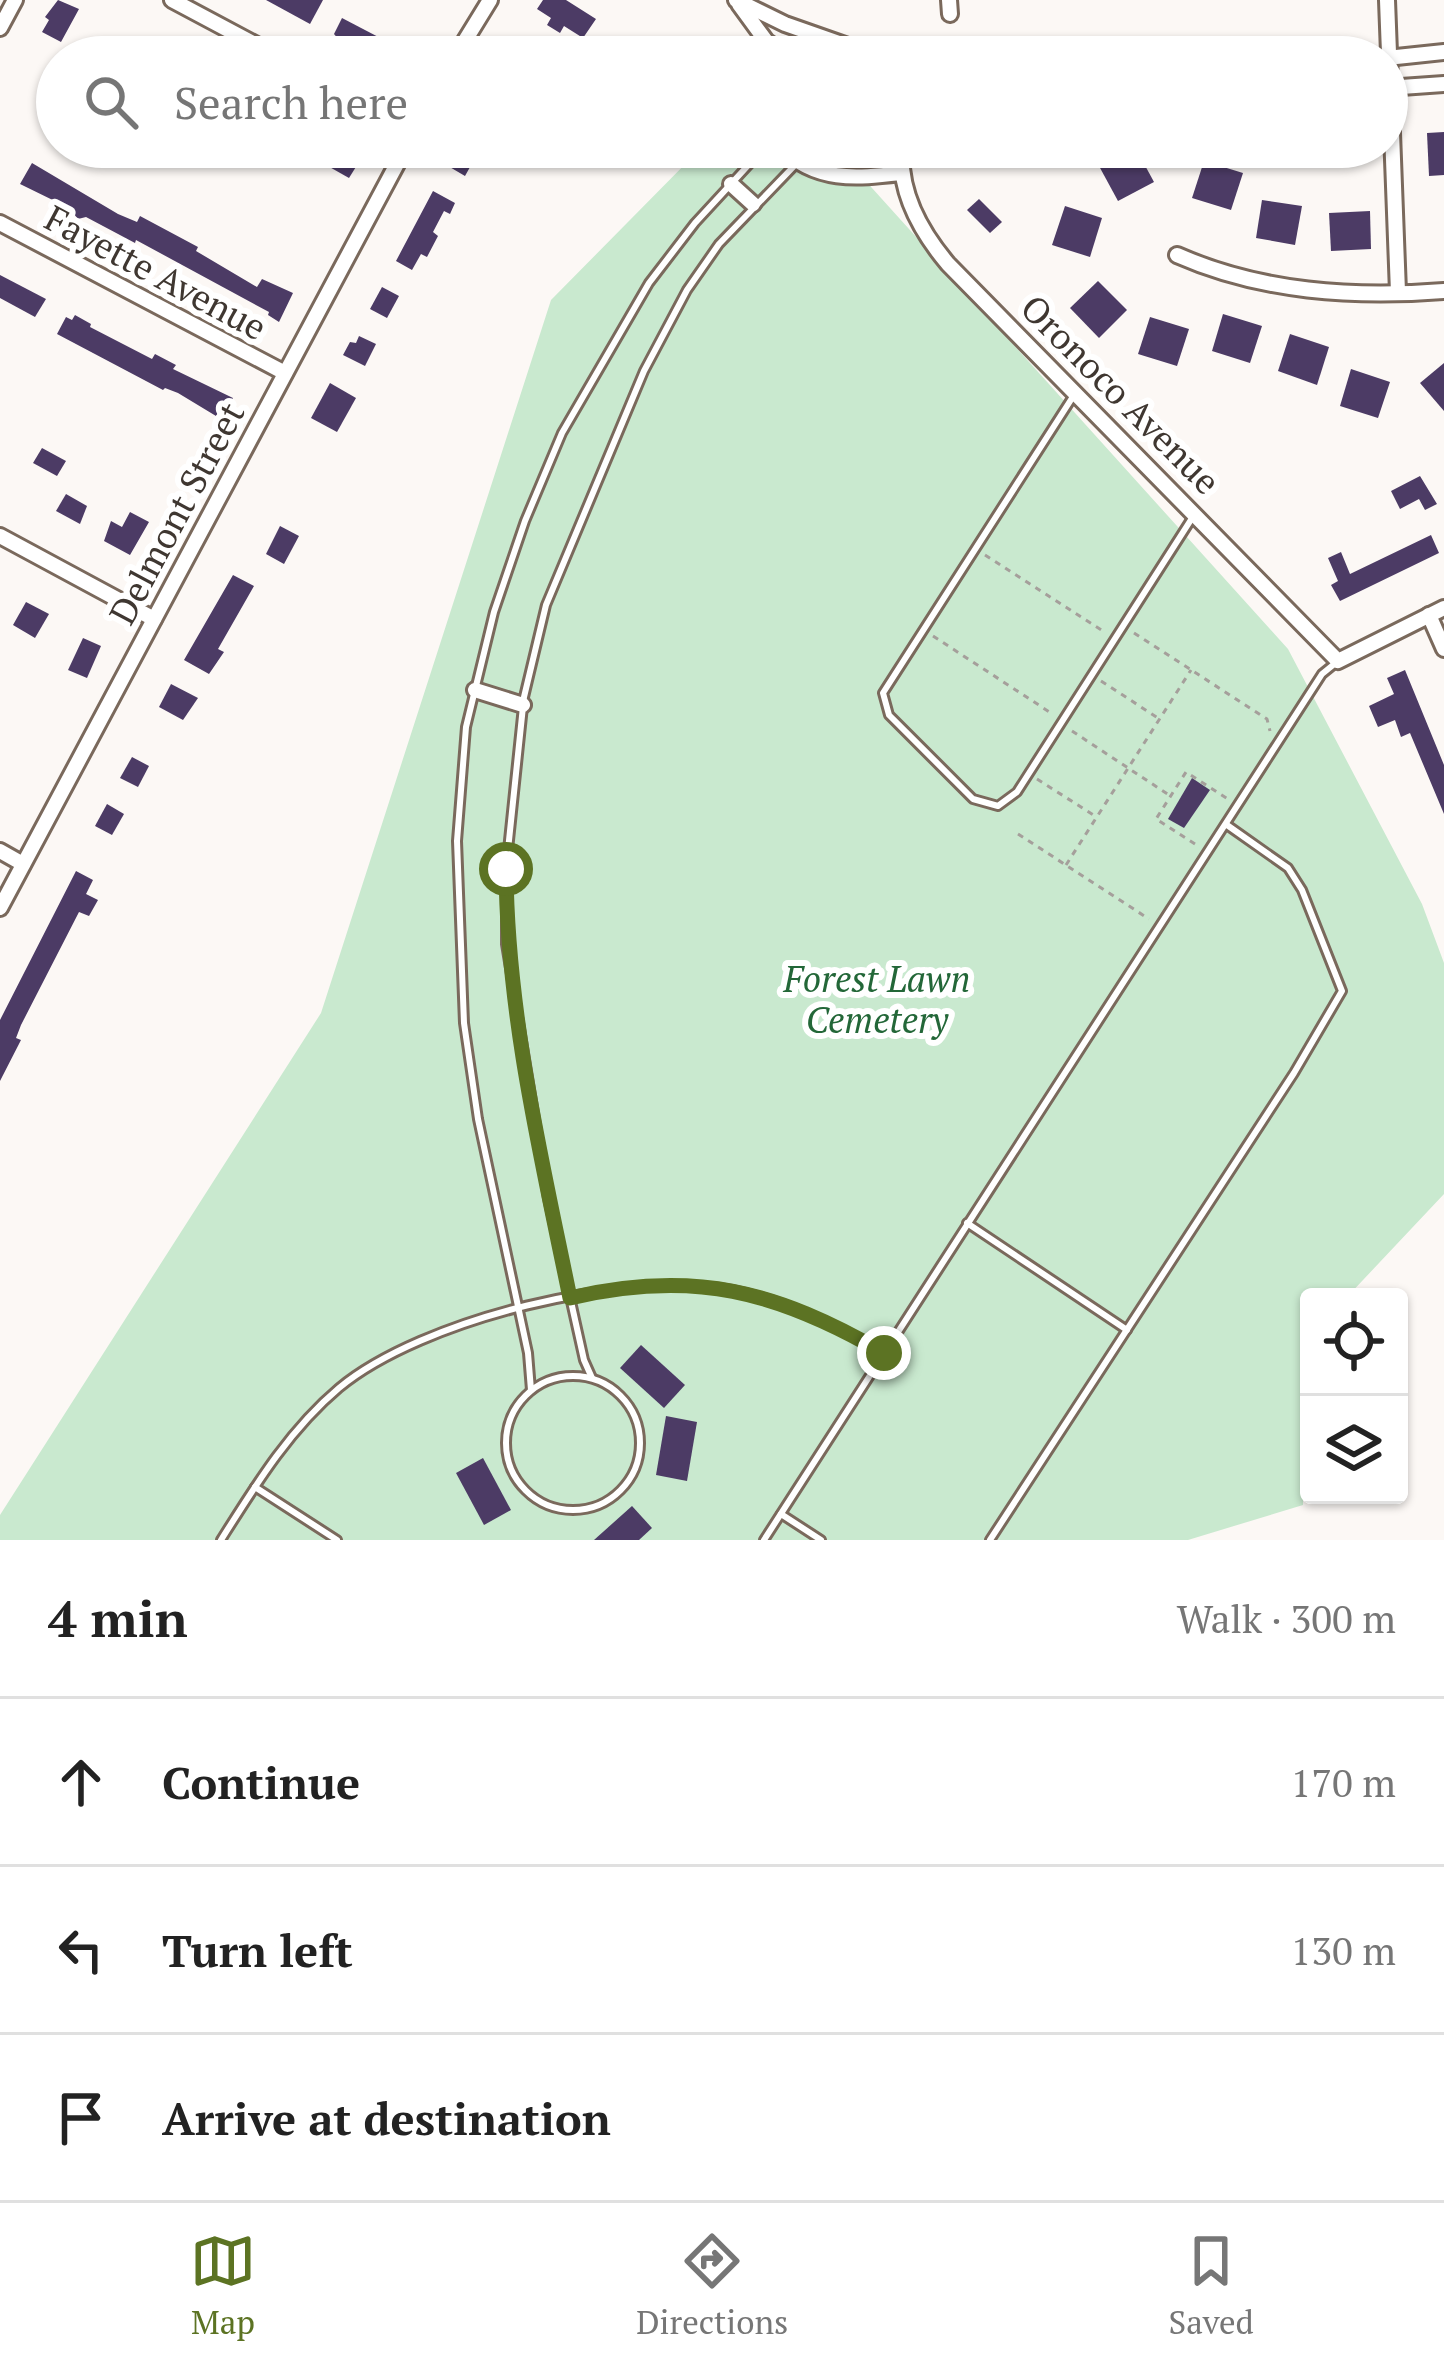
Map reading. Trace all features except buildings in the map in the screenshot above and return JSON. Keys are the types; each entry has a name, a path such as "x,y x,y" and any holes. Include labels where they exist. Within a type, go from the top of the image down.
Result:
{"street":[{"path":"0,28 15,0"},
{"path":"172,0 240,36"},
{"path":"468,36 490,0"},
{"path":"736,0 764,36"},
{"path":"736,0 819,36"},
{"path":"1388,0 1388,36"},
{"path":"1408,55 1444,52"},
{"path":"1408,87 1444,84"},
{"name":"Delmont Street","path":"0,908 395,168"},
{"path":"809,168 848,178 902,173"},
{"name":"Oronoco Avenue","path":"902,168 914,212 936,250 1338,661"},
{"path":"1393,168 1398,292"},
{"path":"731,184 753,204"},
{"name":"Fayette Avenue","path":"0,223 285,373"},
{"path":"1177,255 1271,286 1444,291"},
{"path":"0,536 154,620"},
{"path":"1338,661 1437,612 1444,649"},
{"path":"475,690 523,705"},
{"path":"0,851 23,864"}],"lane":[{"path":"531,1390 464,1023 457,841 466,727 494,612 562,434 649,283 746,168"},
{"path":"592,1378 570,1298 520,1046 506,944 506,869 523,705 546,604 644,371 687,290 719,244 793,168"},
{"path":"1077,392 886,682 884,703 889,716 973,799 998,806 1009,801 1196,512"},
{"path":"764,1540 1322,674 1338,661"},
{"path":"990,1540 1342,992 1302,890 1288,868 1227,825"},
{"path":"967,1223 1127,1330"},
{"path":"220,1540 286,1441 312,1412 376,1360 471,1320 658,1284 727,1289 793,1306 884,1353"},
{"path":"560,1376 592,1378 625,1400 640,1436 640,1456 621,1490 587,1509 548,1505 531,1495 509,1462 509,1422 531,1390 560,1376"},
{"path":"255,1487 337,1540"},
{"path":"781,1514 821,1540"}],"path":[{"path":"974,548 1115,638"},
{"path":"1123,626 1267,719 1275,750"},
{"path":"922,628 1171,796"},
{"path":"1066,865 1191,670"},
{"path":"1091,675 1160,719"},
{"path":"1208,853 1156,819 1186,772 1239,806"},
{"path":"1028,774 1096,817"},
{"path":"1018,834 1161,926"}],"green space":[{"name":"Forest Lawn Cemetery","path":"681,168 854,168 1288,649 1422,904 1444,963 1444,1194 1355,1288 1300,1288 1303,1505 1188,1540 0,1540 0,1515 321,1013 551,300"}],"route":[{"path":"506,869 506,944 520,1046 570,1298 658,1284 727,1289 793,1306 884,1353"}]}
